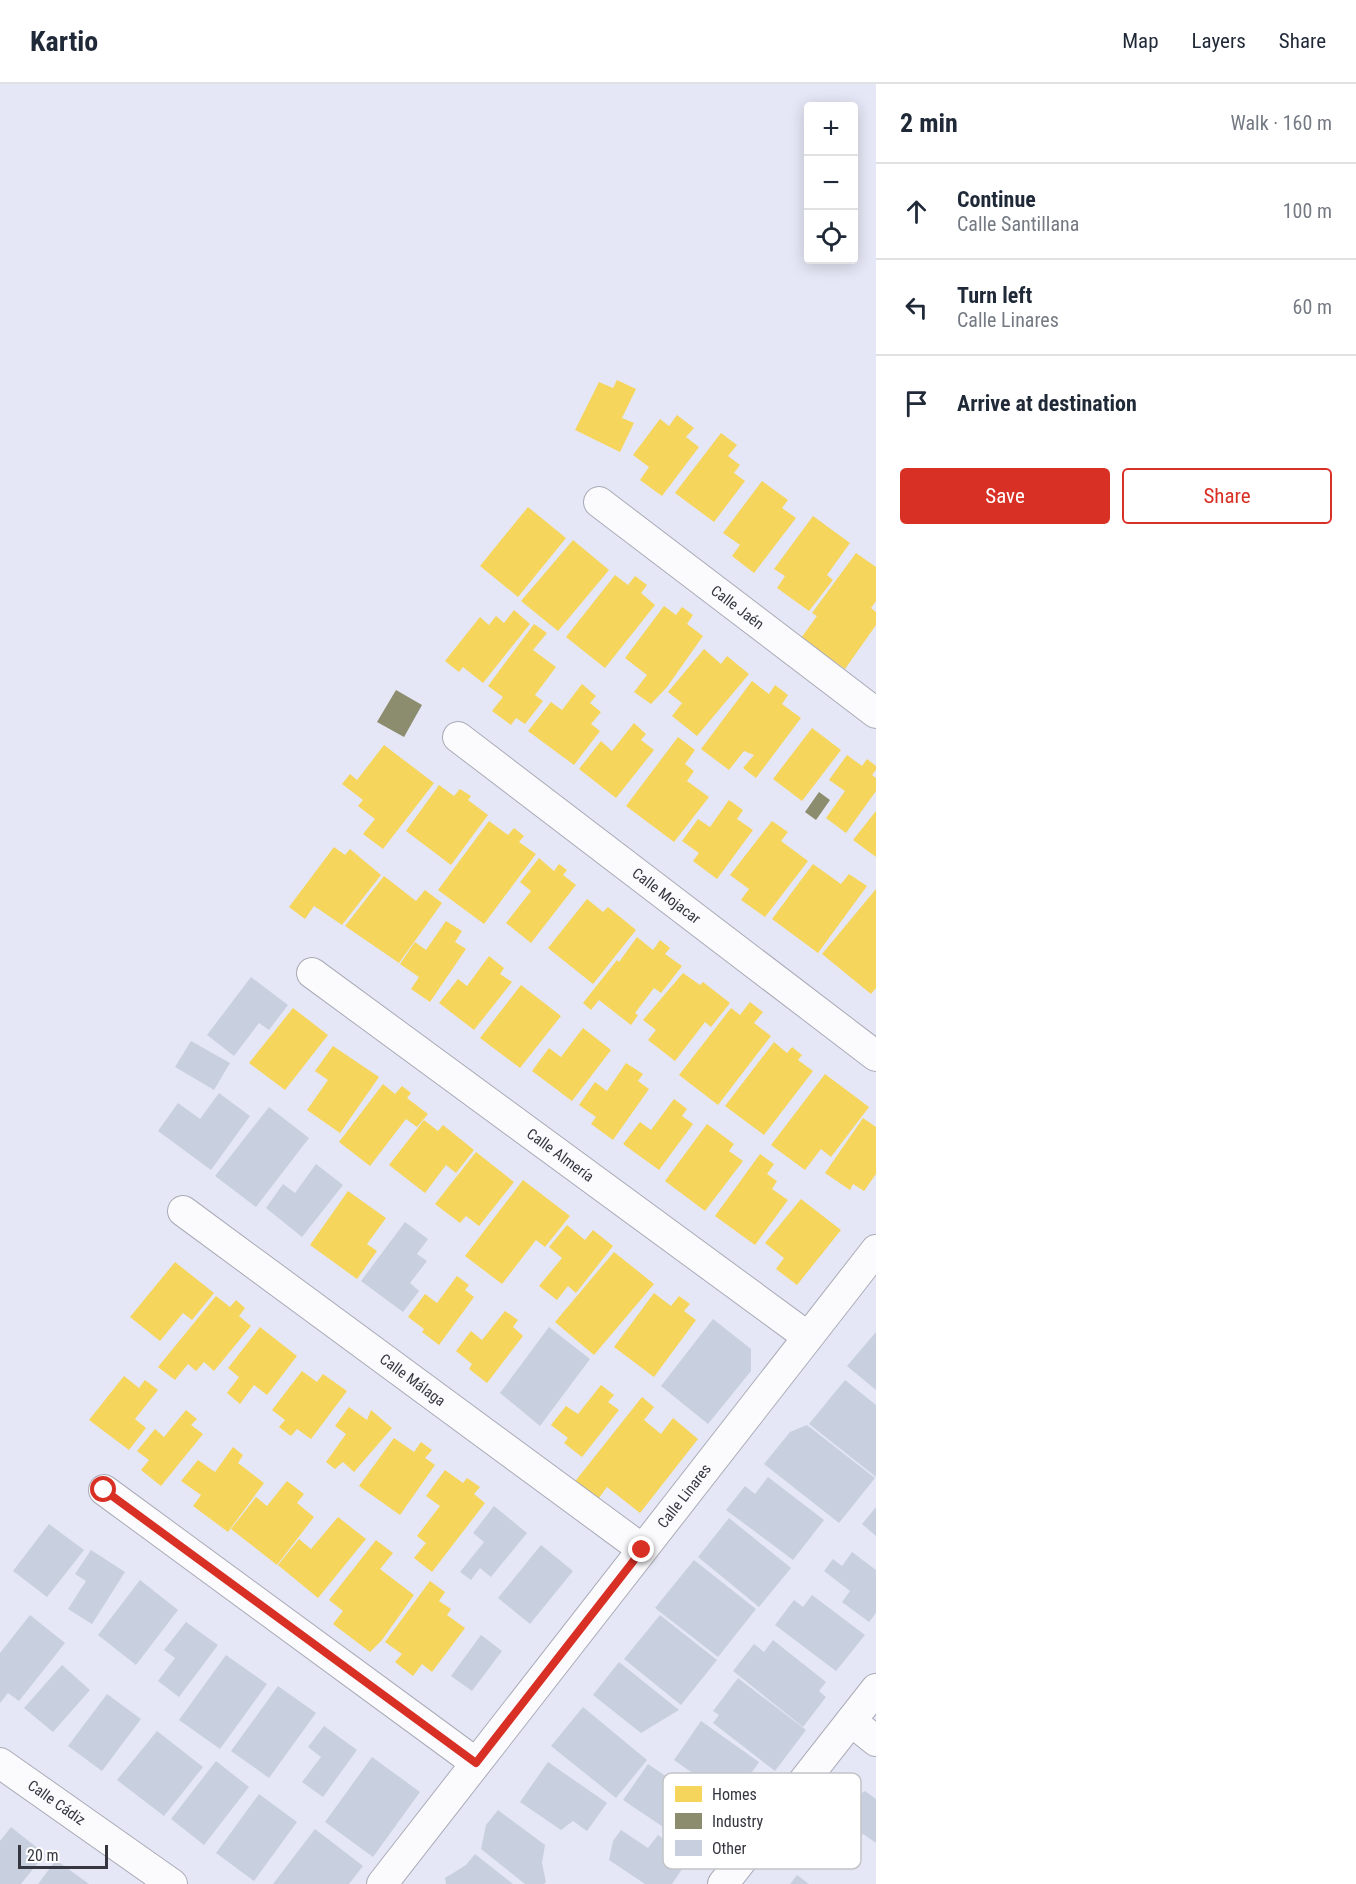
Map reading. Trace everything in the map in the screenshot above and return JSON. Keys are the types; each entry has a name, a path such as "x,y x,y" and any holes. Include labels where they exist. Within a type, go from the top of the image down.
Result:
{"street":[{"name":"Calle Jaén","path":"599,501 876,713"},
{"name":"Calle Mojacar","path":"458,737 876,1056"},
{"name":"Calle Almería","path":"312,972 808,1337"},
{"name":"Calle Málaga","path":"183,1211 642,1550"},
{"name":"Calle Linares","path":"382,1884 876,1250"},
{"path":"104,1490 476,1763"},
{"path":"810,1773 876,1689"},
{"path":"851,1721 876,1741"},
{"name":"Calle Cádiz","path":"0,1763 172,1884"},
{"path":"723,1884 735,1869"}],"building: Homes":[{"path":"617,380 636,389 622,418 634,423 620,452 575,430 599,382 613,388"},
{"path":"677,415 694,428 686,437 699,447 662,496 640,480 649,467 633,455 660,419 669,426"},
{"path":"721,433 737,445 728,456 740,465 734,473 745,481 714,522 675,493"},
{"path":"762,481 788,500 782,508 796,518 754,573 732,556 740,545 723,533"},
{"path":"528,507 566,538 518,597 480,566"},
{"path":"813,516 850,543 827,575 833,580 809,611 777,588 785,576 774,569"},
{"path":"573,540 609,570 558,631 521,601"},
{"path":"856,553 876,567 876,601 871,608 876,612 876,625 845,669 801,638 817,616 812,613"},
{"path":"615,575 628,585 635,576 647,585 641,593 655,605 605,668 566,637"},
{"path":"664,606 676,615 682,607 693,615 687,624 703,636 667,687 651,704 634,692 647,675 625,658"},
{"path":"514,610 530,624 483,683 463,667 459,672 445,661 480,617 489,625 496,616 504,623"},
{"path":"534,624 547,633 533,650 556,667 535,695 543,701 525,724 516,718 511,725 492,711 503,697 488,686"},
{"path":"704,649 721,664 727,656 749,674 697,736 672,716 682,703 668,692"},
{"path":"752,681 769,694 775,685 788,695 782,704 801,718 756,778 743,768 754,755 744,751 729,770 701,749"},
{"path":"582,684 596,696 590,703 601,712 591,724 600,731 574,765 528,731 551,702 562,710"},
{"path":"634,723 646,734 641,740 654,750 616,798 579,769 601,741 612,751"},
{"path":"812,728 841,750 802,801 773,779"},
{"path":"678,737 695,750 685,764 694,771 687,781 709,797 674,842 626,806"},
{"path":"384,745 434,783 383,849 363,834 375,819 358,806 363,800 342,784 350,774 357,780"},
{"path":"847,755 862,766 867,759 876,766 872,775 876,778 876,791 846,833 826,818 845,791 829,780"},
{"path":"439,785 454,796 460,789 471,796 468,800 488,815 451,865 406,831"},
{"path":"729,800 743,810 737,819 753,830 717,879 693,861 699,853 682,841 698,819 710,827"},
{"path":"876,811 876,857 853,840"},
{"path":"489,821 508,835 514,828 524,836 519,842 536,854 484,924 438,890"},
{"path":"772,821 788,832 781,841 808,861 765,917 741,900 749,889 730,875"},
{"path":"334,847 345,855 350,849 381,875 342,925 314,906 305,919 289,907"},
{"path":"539,858 554,871 559,864 567,870 563,875 576,885 531,943 506,923 531,891 520,882"},
{"path":"813,864 841,884 849,874 867,886 818,953 772,919"},
{"path":"384,876 416,901 425,890 442,903 399,963 345,926"},
{"path":"876,889 876,988 871,994 822,954"},
{"path":"587,899 603,912 608,907 636,930 593,984 548,948"},
{"path":"446,921 462,931 455,942 466,949 430,1002 411,989 419,977 400,964 415,942 426,950"},
{"path":"637,937 653,950 660,940 670,948 665,954 682,966 661,993 654,988 635,1013 638,1015 631,1025 599,1000 591,1010 583,1003 617,960 619,962"},
{"path":"489,956 504,968 500,974 512,982 474,1030 439,1003 458,979 467,986"},
{"path":"683,973 700,985 703,982 730,1003 711,1027 705,1022 675,1061 648,1040 656,1030 643,1020"},
{"path":"521,985 561,1016 520,1068 480,1038"},
{"path":"750,1002 763,1012 754,1023 771,1036 718,1105 679,1075 731,1008 740,1015"},
{"path":"293,1008 328,1035 285,1090 249,1063"},
{"path":"583,1028 611,1050 572,1101 532,1071 549,1048 561,1057"},
{"path":"774,1042 787,1053 792,1047 802,1055 798,1060 813,1071 764,1135 725,1106"},
{"path":"333,1046 379,1077 340,1133 307,1110 328,1080 315,1071"},
{"path":"626,1063 643,1074 638,1081 649,1089 613,1140 591,1124 596,1117 579,1105 595,1082 607,1091"},
{"path":"825,1074 869,1107 831,1157 821,1149 805,1170 771,1145"},
{"path":"383,1084 395,1094 402,1086 411,1093 407,1098 428,1114 417,1127 406,1119 370,1166 339,1142"},
{"path":"674,1099 687,1109 682,1116 693,1124 659,1170 623,1144 640,1122 651,1130"},
{"path":"863,1118 876,1127 876,1174 864,1191 853,1184 850,1190 825,1173"},
{"path":"424,1120 438,1131 443,1125 474,1150 456,1173 446,1165 425,1193 389,1165"},
{"path":"707,1124 734,1144 729,1151 743,1161 705,1211 665,1181"},
{"path":"476,1152 514,1182 479,1226 466,1216 460,1223 435,1204"},
{"path":"760,1154 774,1164 767,1174 777,1181 772,1189 788,1200 755,1245 715,1216"},
{"path":"523,1180 570,1216 545,1247 536,1240 502,1284 465,1256"},
{"path":"348,1191 386,1218 367,1244 377,1251 357,1279 310,1245"},
{"path":"801,1199 841,1230 797,1285 776,1269 784,1258 765,1243"},
{"path":"567,1225 585,1240 593,1230 613,1246 576,1293 568,1286 557,1300 539,1286 562,1258 549,1247"},
{"path":"614,1252 654,1284 594,1355 555,1322"},
{"path":"175,1262 214,1293 192,1320 183,1313 160,1341 130,1317"},
{"path":"457,1276 469,1285 465,1290 474,1297 439,1345 422,1332 424,1329 408,1317 425,1294 437,1303"},
{"path":"654,1293 671,1306 679,1296 690,1304 684,1311 696,1320 654,1377 614,1347"},
{"path":"216,1296 230,1307 236,1300 245,1308 239,1316 251,1326 214,1371 204,1362 196,1371 188,1364 175,1380 158,1367"},
{"path":"505,1311 518,1320 513,1327 523,1336 487,1383 469,1369 472,1364 456,1351 471,1331 482,1340"},
{"path":"260,1327 297,1356 267,1395 254,1385 240,1404 227,1393 239,1377 228,1368"},
{"path":"302,1371 317,1382 323,1374 347,1391 311,1439 297,1429 291,1436 279,1427 285,1420 272,1410"},
{"path":"124,1376 139,1388 145,1380 158,1390 135,1419 146,1428 129,1450 89,1420"},
{"path":"601,1385 614,1395 608,1402 619,1410 582,1457 564,1443 568,1438 551,1425 566,1406 578,1414"},
{"path":"642,1397 654,1407 644,1420 661,1434 673,1418 698,1439 640,1513 607,1487 596,1502 573,1484"},
{"path":"349,1407 367,1420 371,1410 392,1428 354,1472 343,1462 335,1469 326,1462 346,1434 335,1426"},
{"path":"186,1410 197,1419 191,1425 203,1434 161,1486 141,1470 149,1460 137,1451 155,1429 164,1437"},
{"path":"394,1438 414,1452 421,1442 432,1450 425,1458 435,1465 400,1515 359,1486"},
{"path":"233,1447 243,1455 238,1463 264,1483 228,1532 193,1506 201,1495 181,1481 198,1460 215,1472"},
{"path":"445,1470 463,1483 467,1478 480,1487 474,1494 485,1503 432,1572 414,1558 426,1543 417,1536 440,1506 426,1496"},
{"path":"287,1481 304,1494 297,1503 314,1517 277,1565 231,1529 256,1497 267,1506"},
{"path":"338,1517 366,1539 318,1598 278,1565 299,1539 311,1549"},
{"path":"376,1540 393,1553 380,1569 414,1595 382,1640 370,1652 333,1624 343,1611 329,1600"},
{"path":"430,1581 445,1592 439,1601 451,1609 447,1615 465,1628 432,1672 422,1664 413,1676 395,1662 402,1654 385,1642"}],"building: Industry":[{"path":"396,690 422,705 404,737 377,722"},
{"path":"819,792 830,800 816,820 805,812"}],"building: Other":[{"path":"251,977 288,1005 269,1030 259,1023 234,1056 207,1035"},
{"path":"191,1041 230,1063 214,1090 175,1067"},
{"path":"219,1093 250,1116 211,1170 158,1131 178,1103 200,1119"},
{"path":"269,1107 309,1138 256,1207 215,1176"},
{"path":"316,1164 343,1185 302,1237 266,1208 283,1184 295,1193"},
{"path":"405,1222 428,1239 417,1254 427,1261 410,1283 419,1291 403,1312 361,1281"},
{"path":"713,1319 751,1349 751,1371 708,1424 661,1386"},
{"path":"549,1327 590,1359 540,1426 500,1393"},
{"path":"876,1332 876,1390 847,1366"},
{"path":"845,1380 876,1405 876,1477 809,1424"},
{"path":"807,1425 875,1478 839,1523 764,1464 790,1432"},
{"path":"768,1477 824,1520 793,1560 726,1510 745,1486 755,1494"},
{"path":"494,1506 527,1533 491,1577 480,1568 471,1580 460,1572 484,1542 473,1533"},
{"path":"876,1507 876,1536 862,1524"},
{"path":"729,1518 791,1568 759,1607 698,1557"},
{"path":"49,1524 84,1550 47,1597 13,1571"},
{"path":"541,1545 573,1571 530,1624 498,1598"},
{"path":"91,1550 125,1572 92,1624 68,1609 86,1581 75,1574"},
{"path":"852,1552 876,1570 876,1613 869,1622 842,1602 850,1591 824,1571 833,1559 842,1566"},
{"path":"694,1560 756,1609 718,1657 655,1608"},
{"path":"140,1580 178,1610 136,1665 98,1635"},
{"path":"812,1595 865,1635 836,1671 775,1625 794,1600 803,1607"},
{"path":"30,1615 65,1643 19,1701 8,1693 0,1703 0,1653"},
{"path":"660,1615 717,1660 681,1705 624,1659"},
{"path":"186,1622 218,1645 179,1697 158,1681 175,1658 164,1650"},
{"path":"481,1635 502,1651 472,1691 451,1676"},
{"path":"773,1640 826,1682 819,1691 826,1697 803,1727 733,1671 754,1644 764,1652"},
{"path":"226,1655 267,1684 220,1749 179,1720"},
{"path":"619,1662 679,1710 641,1733 593,1695"},
{"path":"62,1665 90,1690 53,1732 24,1708"},
{"path":"738,1678 806,1730 775,1771 713,1723 719,1715 713,1711"},
{"path":"278,1686 316,1713 269,1778 231,1751"},
{"path":"107,1694 141,1719 102,1771 68,1746"},
{"path":"583,1707 647,1760 616,1798 551,1746"},
{"path":"701,1721 759,1762 751,1773 692,1773 674,1760"},
{"path":"324,1726 357,1750 323,1797 302,1782 321,1757 308,1747"},
{"path":"157,1731 203,1767 164,1816 117,1780"},
{"path":"372,1757 420,1792 373,1857 325,1822"},
{"path":"216,1761 249,1787 204,1845 171,1819"},
{"path":"548,1762 607,1803 587,1831 573,1821 561,1830 520,1802"},
{"path":"648,1764 663,1774 663,1827 623,1800"},
{"path":"865,1791 876,1799 876,1843 863,1834 861,1837 861,1793"},
{"path":"259,1794 297,1822 254,1881 216,1853"},
{"path":"498,1810 545,1845 542,1863 546,1882 544,1884 525,1884 481,1849 486,1825"},
{"path":"11,1827 45,1854 21,1884 0,1884 0,1841"},
{"path":"315,1829 363,1866 349,1884 273,1884"},
{"path":"621,1830 648,1848 658,1835 663,1838 663,1869 682,1869 672,1884 645,1884 609,1860 613,1841"},
{"path":"475,1854 513,1884 446,1884 445,1878 466,1865"},
{"path":"56,1860 89,1884 38,1884"},
{"path":"797,1875 809,1884 790,1884"}],"route":[{"path":"104,1490 476,1763 642,1550"}]}
